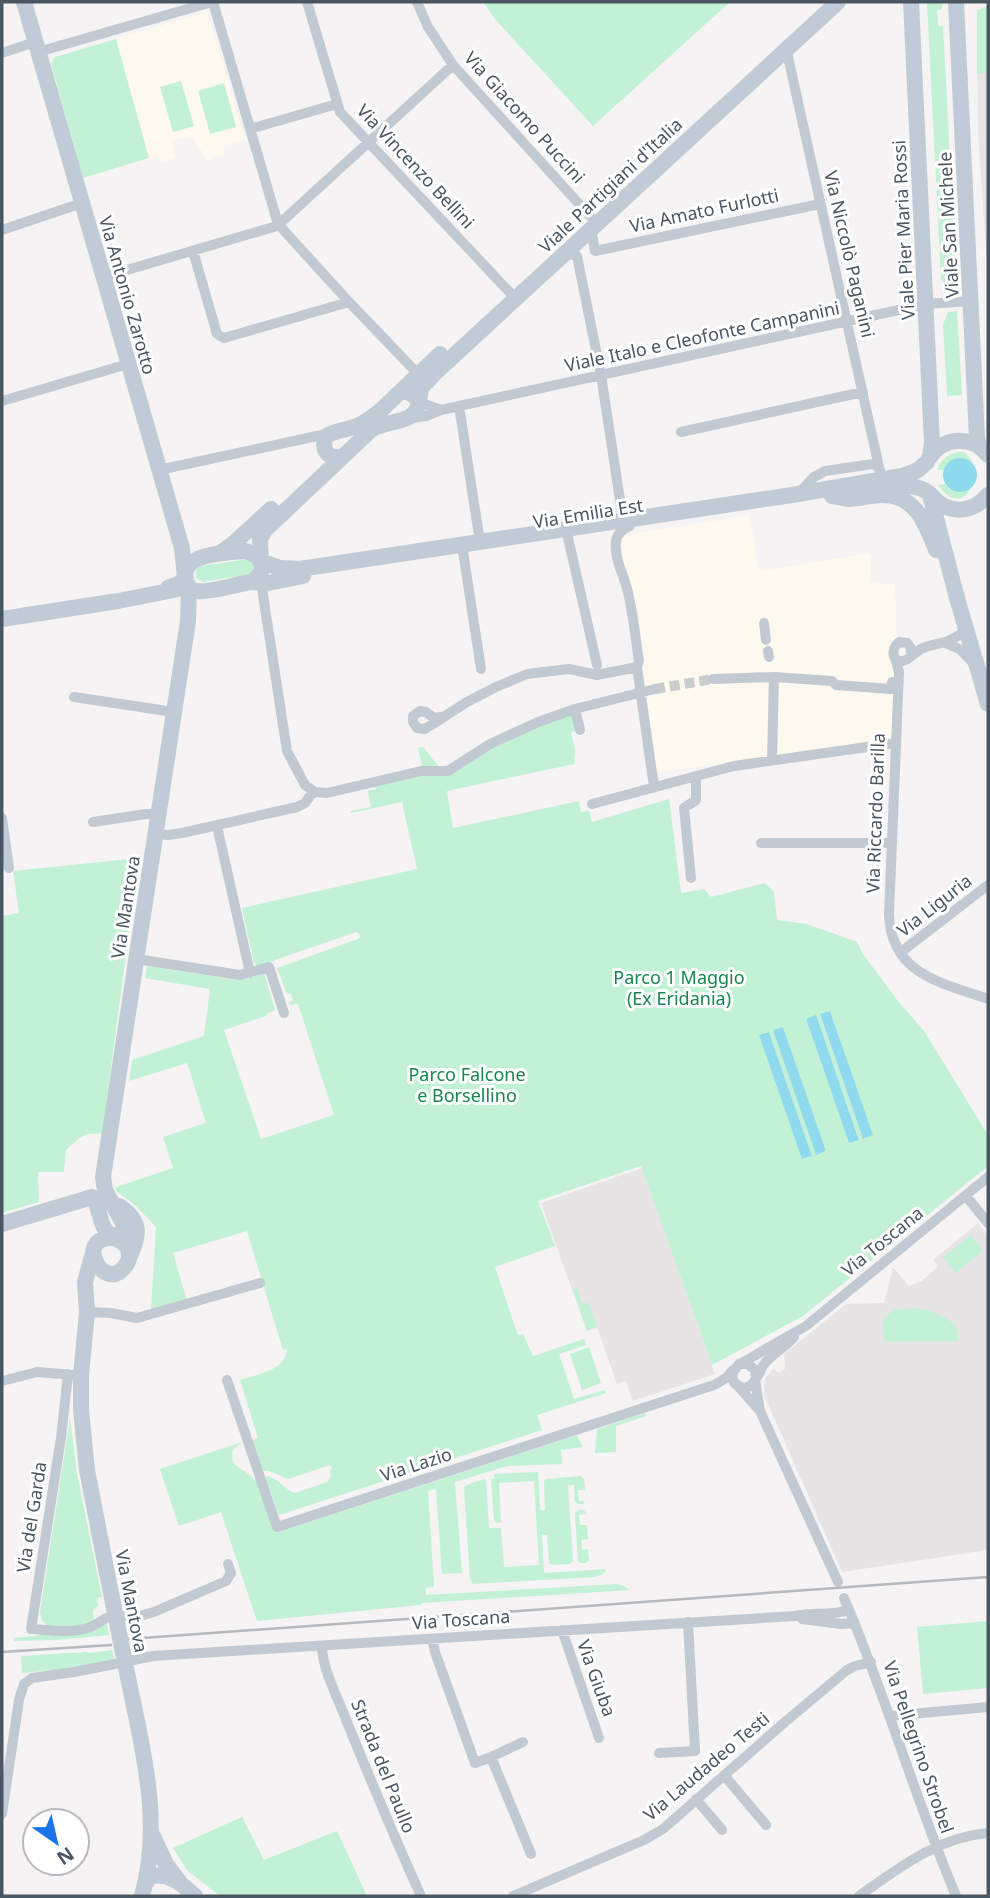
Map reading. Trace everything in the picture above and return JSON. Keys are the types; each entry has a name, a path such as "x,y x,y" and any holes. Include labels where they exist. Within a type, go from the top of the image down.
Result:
{"main road":[{"name":"Via Antonio Zarotto","path":"24,2 103,277 123,365 182,548 187,583"},
{"name":"Viale Partigiani d'Italia","path":"326,442 370,419 418,374 512,295 571,258 590,222 838,2"},
{"name":"Viale San Michele","path":"956,2 978,442 985,447"},
{"name":"Viale Partigiani d'Italia","path":"404,420 417,411 421,388 512,295 820,4"},
{"name":"Viale Pier Maria Rossi","path":"909,5 932,443 925,478 988,704"},
{"path":"400,392 412,394 419,402"},
{"path":"256,582 262,570 260,545 263,532 363,437 376,427 404,420"},
{"name":"Via Emilia Est","path":"622,524 898,477 914,472 937,448 952,441 964,440 985,447"},
{"path":"326,442 330,456 341,457"},
{"path":"187,583 187,568 191,562 213,555 234,543 316,468 322,459 326,442"},
{"name":"Via Emilia Est","path":"2,619 153,594 187,583 197,591 206,591 566,532 903,485 919,487 942,505 959,510 976,506 988,495"},
{"path":"832,496 850,499 887,495 909,502 922,518 937,552 951,574"},
{"name":"Via Emilia Est","path":"213,555 246,551 253,553 261,561 296,570 566,532"},
{"path":"182,548 195,555 213,555"},
{"name":"Via Mantova","path":"87,1311 85,1282 104,1204 103,1177 188,621 187,583"},
{"name":"Via Mantova","path":"188,621 195,603 206,591"},
{"path":"153,594 177,602 182,606 188,621"},
{"path":"83,1199 99,1185 103,1177"},
{"path":"2,1224 92,1197 97,1203 127,1211 135,1220 137,1233 128,1259"},
{"path":"104,1204 102,1223 107,1232 126,1246 128,1259"},
{"path":"111,1273 103,1272 97,1267 94,1251 102,1240 116,1238"},
{"name":"Via Mantova","path":"128,1259 122,1269 111,1273 97,1285 87,1311 75,1375 84,1451 144,1764 151,1827 150,1856 144,1890"},
{"path":"151,1827 162,1858 181,1884"},
{"path":"144,1890 148,1878 159,1875 181,1884 195,1896"}],"street":[{"path":"2,53 37,47 213,2 278,224 418,374"},
{"name":"Via Vincenzo Bellini","path":"307,2 340,112 512,295"},
{"name":"Via Giacomo Puccini","path":"417,2 428,27 453,65 590,222"},
{"name":"Via Niccolò Paganini","path":"788,47 788,57 879,467"},
{"path":"103,277 277,226 453,65"},
{"path":"250,129 337,104"},
{"path":"2,230 82,203"},
{"name":"Via Amato Furlotti","path":"571,258 820,204"},
{"path":"590,222 595,251"},
{"path":"193,251 217,334 224,338 349,302"},
{"path":"571,258 601,375 622,513 621,531 616,542 617,559 626,586 639,662 637,667 654,787"},
{"name":"Viale Italo e Cleofonte Campanini","path":"404,420 926,304 971,301"},
{"path":"2,401 123,365"},
{"path":"681,432 863,392"},
{"path":"419,402 440,410"},
{"path":"459,406 480,542"},
{"path":"159,470 308,439 326,442"},
{"path":"792,495 802,491 814,477 825,471 873,464 887,475 898,477"},
{"path":"566,532 597,665"},
{"path":"462,548 481,669"},
{"path":"256,582 286,749 300,779 313,792 327,793 421,771 449,771 513,732 575,709 655,689"},
{"path":"923,648 901,642 895,645 892,652 904,658 923,648 946,643 962,633 963,620"},
{"path":"764,623 768,649"},
{"name":"Via Riccardo Barilla","path":"901,953 889,921 898,678 904,658 911,648 907,643"},
{"path":"946,643 961,650 979,672"},
{"path":"441,717 477,696 531,674 572,669 594,675 637,667"},
{"path":"772,760 774,677"},
{"path":"713,679 774,677 891,689 892,682 898,678"},
{"path":"74,697 174,712"},
{"path":"575,709 580,730"},
{"path":"592,804 734,766 895,743"},
{"path":"691,878 684,808 696,800 696,776"},
{"path":"155,834 176,835 300,807 313,792"},
{"path":"93,822 158,814"},
{"path":"2,818 9,868"},
{"path":"217,826 250,973"},
{"path":"761,843 892,842"},
{"name":"Via Liguria","path":"901,953 988,885"},
{"path":"901,953 926,977 988,999"},
{"path":"136,959 238,975 269,967 284,1013"},
{"name":"Via Toscana","path":"756,1379 765,1363 798,1332 988,1177"},
{"path":"966,1196 988,1223"},
{"path":"87,1311 137,1318 260,1283"},
{"name":"Via Toscana","path":"737,1367 786,1336 798,1332"},
{"path":"760,1411 756,1372 748,1364 737,1367 732,1378 760,1411 838,1583"},
{"name":"Via Lazio","path":"227,1380 276,1527 714,1385 737,1367"},
{"path":"2,1381 37,1372 75,1375"},
{"name":"Via del Garda","path":"75,1375 61,1438 31,1629 89,1628 106,1618"},
{"path":"737,1385 748,1387 756,1379"},
{"name":"Via Lazio","path":"714,1385 737,1385"},
{"path":"124,1616 137,1617 155,1612 226,1581 231,1573 228,1564"},
{"path":"793,1616 849,1610 844,1598"},
{"name":"Via Pellegrino Strobel","path":"849,1610 871,1662 935,1847 956,1896"},
{"path":"793,1616 831,1623 855,1623"},
{"name":"Via Toscana","path":"132,1660 153,1656 793,1616"},
{"path":"659,1753 695,1751 688,1622"},
{"name":"Via Giuba","path":"562,1630 599,1738"},
{"path":"432,1639 475,1763 523,1742"},
{"name":"Strada del Paullo","path":"322,1646 323,1658 342,1708 421,1896"},
{"name":"Via Laudadeo Testi","path":"513,1896 650,1836 669,1825 723,1775 847,1670 871,1662"},
{"path":"2,1814 19,1700 27,1681 34,1677 115,1664"},
{"path":"889,1716 988,1707"},
{"path":"491,1757 531,1854"},
{"path":"723,1775 766,1825"},
{"path":"696,1799 722,1830"},
{"path":"859,1896 911,1859 935,1847 970,1835 988,1833"}],"shaded area":[{"path":"988,6 987,265 978,134 977,10"},
{"path":"207,12 245,140 223,146 225,155 208,161 192,136 171,141 176,158 160,163 158,156 83,178 51,64 55,57"},
{"path":"750,515 759,571 871,553 871,583 895,584 898,670 892,742 656,773 620,536"},
{"path":"642,1168 715,1374 633,1401 626,1381 617,1384 597,1327 587,1331 541,1203"},
{"path":"978,1223 988,1236 988,1550 842,1572 764,1395 765,1379 774,1368 778,1373 785,1369 784,1354 846,1304 884,1303 893,1267 909,1286 922,1281 938,1266 933,1260"}],"green space":[{"path":"483,2 730,2 593,126 495,19"},
{"path":"927,2 942,2 942,9 937,10 938,26 943,26 957,291 947,292 941,278"},
{"path":"988,6 988,72 977,74 977,10"},
{"path":"116,39 149,158 83,178 51,64 55,57"},
{"path":"181,81 194,126 173,132 160,87"},
{"path":"224,83 236,127 210,134 198,91"},
{"path":"957,311 962,395 947,396 943,325 948,312"},
{"path":"963,452 971,459 973,466 945,466 944,470 937,470 947,457"},
{"path":"974,476 971,489 965,496 957,498 948,495 938,485 945,484 950,489"},
{"path":"248,559 255,566 251,574 203,582 196,578 196,570 201,566"},
{"path":"570,708 576,731 571,732 575,750 574,764 447,791 453,828 579,801 581,812 589,811 592,822 669,799 681,893 704,889 711,897 765,883 774,892 777,920 807,924 857,942 898,1001 924,1031 988,1135 988,1166 803,1316 712,1365 641,1166 538,1201 555,1246 495,1267 515,1327 518,1335 523,1334 533,1356 584,1339 586,1345 559,1354 574,1399 605,1390 606,1393 537,1415 542,1430 279,1515 265,1476 295,1493 327,1482 332,1469 330,1465 288,1479 263,1471 253,1440 258,1438 240,1380 276,1367 282,1362 287,1349 283,1350 247,1231 173,1253 187,1301 151,1310 156,1227 136,1206 116,1191 116,1187 173,1168 163,1137 206,1123 187,1063 129,1081 132,1060 204,1036 210,989 145,978 147,966 238,980 264,973 275,1010 266,1016 224,1030 261,1139 334,1115 298,1004 288,1003 293,1000 291,994 287,994 277,968 358,939 359,933 258,966 254,963 242,908 417,869 402,802 351,813 350,811 371,807 368,791 376,789 375,785 424,774 418,748 423,747 440,768","holes":["830,1011 872,1135 863,1139 820,1015","816,1016 859,1139 849,1143 806,1019","783,1027 826,1151 817,1154 774,1030","769,1032 812,1156 803,1159 759,1035"]},
{"path":"139,858 102,1134 86,1135 66,1150 64,1172 38,1172 39,1202 2,1213 2,916 19,913 13,871"},
{"path":"971,1235 983,1250 956,1273 943,1257"},
{"path":"577,1288 583,1305 589,1302 597,1327 587,1331 573,1290"},
{"path":"916,1308 945,1317 957,1330 958,1341 884,1342 883,1319 894,1310"},
{"path":"589,1347 601,1383 582,1390 570,1354"},
{"path":"645,1413 646,1416 616,1426 616,1452 595,1453 597,1429"},
{"path":"70,1418 77,1473 102,1597 97,1598 98,1606 93,1610 93,1619 89,1624 48,1626 41,1619 40,1612"},
{"path":"577,1436 583,1447 561,1450 562,1464 507,1466 455,1482 462,1573 442,1574 436,1489 428,1491 434,1587 426,1588 426,1595 616,1584 630,1590 422,1603 257,1621 221,1512 179,1526 160,1469 242,1442 233,1450 233,1461 256,1479 275,1533"},
{"path":"538,1472 540,1510 545,1510 546,1479 581,1476 585,1490 578,1490 579,1501 585,1501 578,1504 575,1502 574,1485 568,1485 573,1561 570,1564 549,1563 547,1535 542,1535 544,1573 606,1569 605,1572 594,1577 473,1584 470,1579 464,1487 486,1479 489,1528 501,1528 504,1567 539,1565 534,1481 499,1483 501,1522 497,1523 494,1520 491,1479 494,1479 494,1474"},
{"path":"578,1510 586,1512 579,1515 580,1525 587,1525 588,1539 581,1540 582,1550 588,1549 589,1560 586,1563 578,1561 575,1513"},
{"path":"988,1621 988,1688 923,1694 917,1627"},
{"path":"107,1624 109,1635 14,1641 14,1638"},
{"path":"112,1650 114,1659 65,1669 22,1673 21,1656"},
{"path":"242,1817 264,1860 337,1831 367,1896 220,1896 187,1870 173,1848"}],"water":[{"path":"960,458 972,463 977,475 972,487 960,492 948,487 943,475 948,463"},
{"path":"830,1011 873,1135 863,1139 820,1014"},
{"path":"816,1015 859,1140 849,1143 806,1019"},
{"path":"783,1027 826,1151 816,1155 773,1030"},
{"path":"769,1032 812,1156 802,1159 759,1035"}],"tunnel":[{"path":"655,689 713,679"}],"railway":[{"path":"129,1639 988,1577"},
{"path":"2,1652 111,1645"}],"park label":[{"name":"Parco 1 Maggio (Ex Eridania)","path":"679,988"},
{"name":"Parco Falcone e Borsellino","path":"467,1084"}]}
